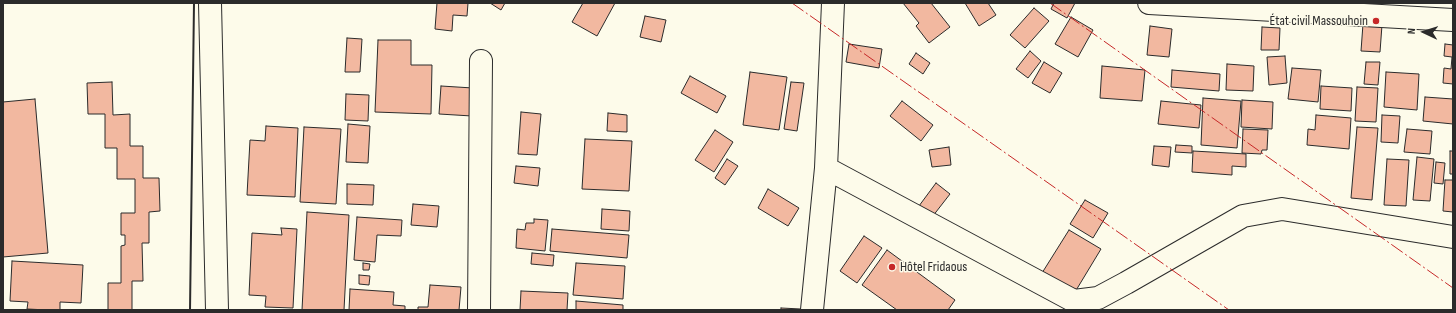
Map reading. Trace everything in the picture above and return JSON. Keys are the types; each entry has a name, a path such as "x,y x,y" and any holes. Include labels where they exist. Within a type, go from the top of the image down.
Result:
{"street":[{"path":"210,3 217,310"},
{"path":"812,310 826,168 833,3"},
{"path":"1149,3 1453,20"},
{"path":"479,310 481,61"},
{"path":"826,168 1074,301 1098,298 1243,216 1282,209 1453,237"}],"building":[{"path":"437,3 468,3 467,16 453,15 452,31 435,29"},
{"path":"490,3 505,3 501,10"},
{"path":"583,3 615,3 597,36 572,22"},
{"path":"903,3 931,3 950,27 929,43 916,26 919,23"},
{"path":"965,3 988,3 996,15 979,26"},
{"path":"1054,3 1075,3 1067,18 1051,9"},
{"path":"1034,8 1049,21 1025,48 1010,35"},
{"path":"645,16 666,20 661,42 640,37"},
{"path":"1071,17 1093,30 1078,57 1055,44"},
{"path":"1363,24 1382,25 1380,52 1361,51"},
{"path":"1150,26 1172,29 1169,57 1147,55"},
{"path":"1262,27 1280,28 1279,50 1261,50"},
{"path":"347,38 362,39 360,72 345,72"},
{"path":"378,40 411,40 411,65 432,65 431,114 375,112"},
{"path":"849,44 882,49 879,68 846,62"},
{"path":"1445,44 1453,45 1453,84 1443,83 1444,68 1451,69 1452,57 1444,56"},
{"path":"1030,51 1041,61 1028,78 1016,69"},
{"path":"916,53 930,63 923,74 909,64"},
{"path":"1285,56 1287,83 1269,85 1267,57"},
{"path":"1044,62 1062,73 1050,93 1032,83"},
{"path":"1366,62 1380,62 1378,85 1364,84"},
{"path":"1227,64 1254,66 1253,91 1226,90"},
{"path":"1102,66 1145,70 1142,101 1100,98"},
{"path":"1292,68 1321,70 1318,102 1288,99"},
{"path":"1172,70 1220,74 1219,91 1171,87"},
{"path":"750,72 787,77 779,130 743,125"},
{"path":"1386,72 1419,74 1417,110 1384,107"},
{"path":"690,76 726,96 717,113 681,93"},
{"path":"112,82 113,115 130,114 130,146 143,146 143,178 159,178 160,211 149,212 149,243 142,243 143,281 132,281 132,310 108,310 108,283 121,283 121,246 125,245 125,235 121,235 121,213 135,213 135,179 117,179 117,148 105,148 105,114 88,114 87,83"},
{"path":"791,82 804,83 797,131 784,129"},
{"path":"441,86 473,88 472,116 439,114"},
{"path":"1321,86 1352,88 1351,111 1320,109"},
{"path":"1357,87 1378,88 1376,122 1355,121"},
{"path":"346,94 369,95 368,121 345,120"},
{"path":"1425,97 1453,99 1453,124 1423,121"},
{"path":"1203,98 1241,101 1237,148 1201,145"},
{"path":"35,99 48,253 3,257 3,102"},
{"path":"1242,100 1273,102 1272,129 1241,127"},
{"path":"902,101 933,125 921,141 890,116"},
{"path":"1161,101 1201,105 1199,128 1158,124"},
{"path":"521,112 541,114 537,155 518,154"},
{"path":"608,113 627,115 627,132 607,131"},
{"path":"1316,115 1351,118 1349,149 1307,145 1308,129 1315,130"},
{"path":"1382,115 1400,116 1398,143 1381,142"},
{"path":"348,124 370,126 368,163 346,162"},
{"path":"266,126 298,128 295,197 247,195 250,140 265,141"},
{"path":"304,127 341,129 336,204 300,202"},
{"path":"1357,127 1378,128 1372,200 1351,198"},
{"path":"1243,129 1268,130 1267,150 1262,150 1261,154 1242,153"},
{"path":"1407,129 1432,131 1430,154 1404,152"},
{"path":"715,130 733,142 714,172 695,160"},
{"path":"585,139 632,141 629,191 582,189"},
{"path":"1176,145 1192,146 1192,153 1175,152"},
{"path":"1154,146 1171,147 1169,167 1152,165"},
{"path":"949,147 951,165 932,167 929,150"},
{"path":"1193,151 1246,154 1246,167 1232,166 1232,175 1192,172"},
{"path":"1450,151 1453,151 1453,174 1450,174"},
{"path":"1417,157 1434,159 1430,201 1413,200"},
{"path":"727,159 738,166 725,185 715,178"},
{"path":"1387,159 1409,160 1406,206 1384,205"},
{"path":"1436,162 1445,163 1443,184 1434,183"},
{"path":"516,166 540,168 538,186 514,183"},
{"path":"1445,180 1453,180 1453,212 1443,211"},
{"path":"936,183 950,194 929,221 916,210"},
{"path":"347,184 374,185 373,205 347,204"},
{"path":"768,189 799,208 788,226 758,208"},
{"path":"1085,200 1108,213 1093,238 1070,224"},
{"path":"413,204 439,206 437,227 411,225"},
{"path":"602,209 630,211 629,231 601,229"},
{"path":"307,212 349,215 344,310 302,310"},
{"path":"357,217 402,220 401,236 377,235 375,262 354,260"},
{"path":"534,219 548,220 545,251 516,248 517,229 525,230 526,223 534,223"},
{"path":"281,228 297,229 293,308 265,307 266,296 249,295 252,233 282,235"},
{"path":"552,229 629,235 627,258 550,251"},
{"path":"1069,230 1101,249 1075,292 1042,273"},
{"path":"864,236 882,248 857,283 840,271"},
{"name":"Hôtel Fridaous","path":"887,250 955,300 948,310 897,310 862,285"},
{"path":"532,253 554,255 553,266 531,264"},
{"path":"12,261 83,265 81,303 60,302 60,310 48,310 27,309 28,302 10,301"},
{"path":"363,263 370,264 369,270 363,270"},
{"path":"576,263 625,266 623,299 573,295"},
{"path":"359,275 370,276 369,285 359,284"},
{"path":"430,285 461,287 459,310 418,310 418,307 428,307"},
{"path":"350,289 394,292 393,305 405,306 405,310 349,310"},
{"path":"521,291 568,293 567,310 520,310"},
{"path":"576,301 623,305 623,310 576,310"},
{"path":"781,308 801,309 801,310 781,310"}],"wall":[{"path":"190,310 194,3"}],"power":[{"path":"792,3 1229,310"},
{"path":"1050,3 1453,288"}],"place":[{"name":"État civil Massouhoin","path":"1376,21"},
{"name":"Hôtel Fridaous","path":"892,267"}]}
